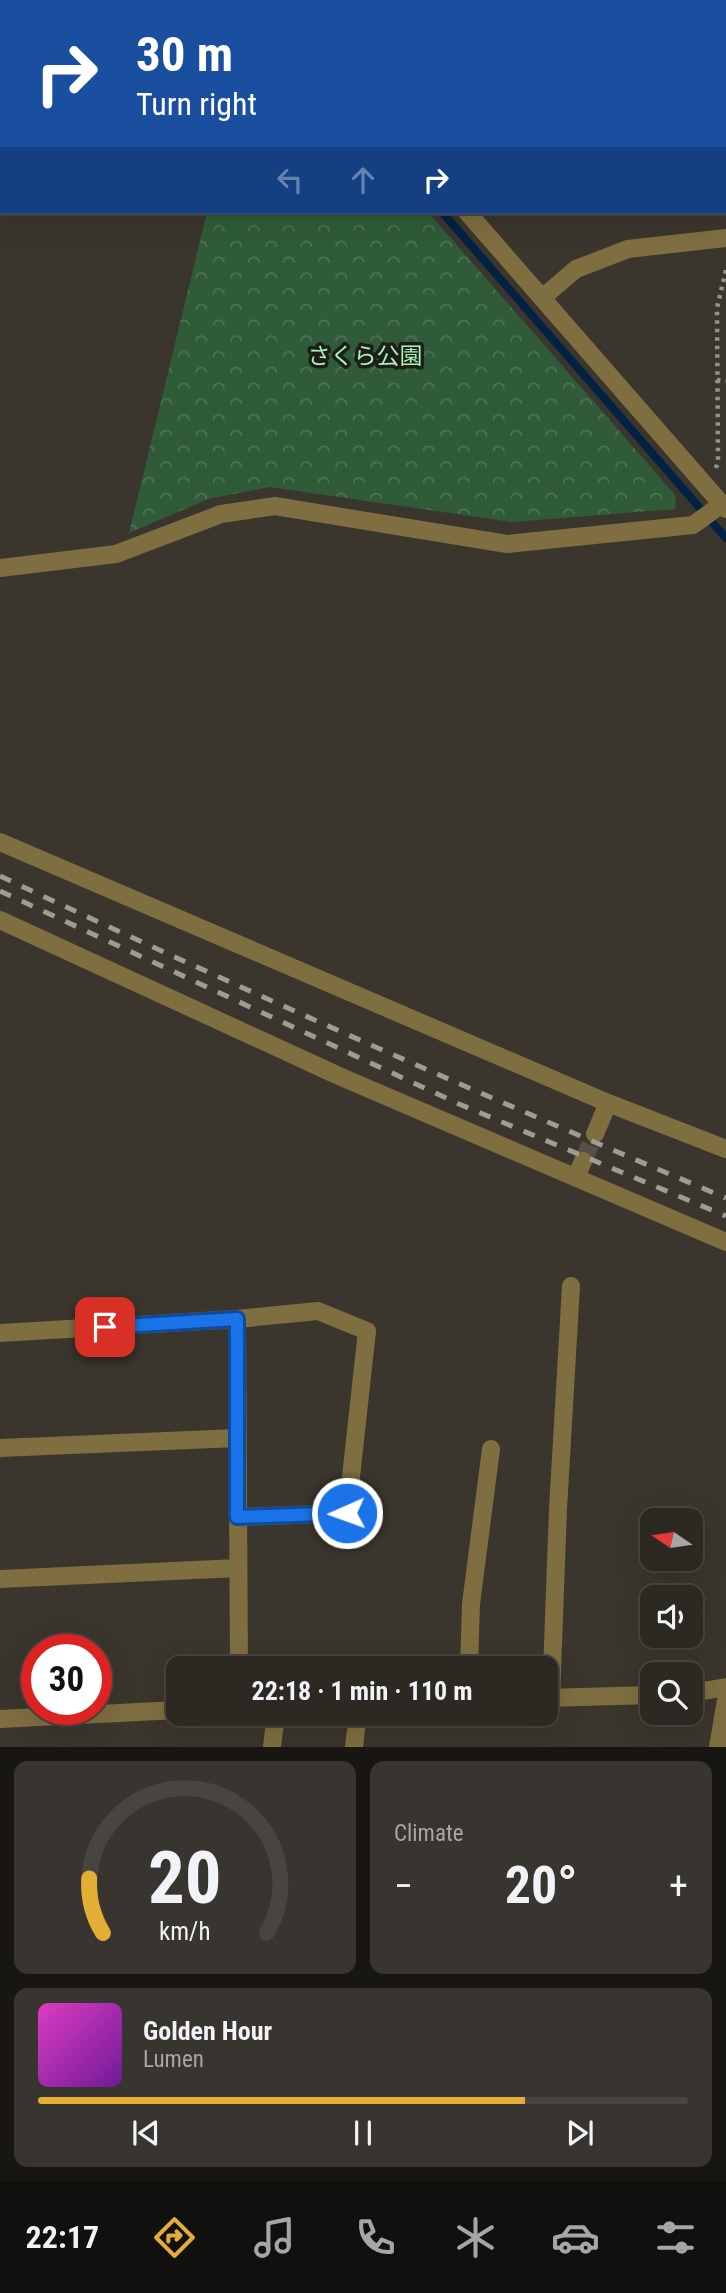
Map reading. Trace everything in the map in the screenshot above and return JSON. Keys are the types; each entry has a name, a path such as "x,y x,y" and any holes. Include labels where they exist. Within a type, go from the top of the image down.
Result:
{"street":[{"path":"0,568 116,554 221,514 275,506 507,544 693,525 724,506 469,214"},
{"path":"542,298 576,269 628,249 726,238"},
{"path":"0,842 608,1103 726,1149"},
{"path":"0,920 339,1076 580,1169 726,1242"},
{"path":"594,1134 608,1103"},
{"path":"551,1656 571,1286"},
{"path":"0,1333 237,1319 318,1311 367,1331 347,1513 237,1517"},
{"path":"237,1319 239,1656"},
{"path":"0,1448 237,1438"},
{"path":"469,1656 471,1604 491,1449"},
{"path":"0,1579 238,1568"},
{"path":"703,1691 726,1687"},
{"path":"558,1698 640,1695"},
{"path":"718,1747 726,1700"},
{"path":"0,1719 166,1711"},
{"path":"272,1747 274,1726"},
{"path":"354,1747 356,1726"}],"path":[{"path":"709,488 718,460 717,308 726,270"},
{"path":"717,380 726,381"}],"green space":[{"name":"さくら公園","path":"207,214 430,214 676,496 675,509 512,522 270,487 208,499 129,533"}],"waterway":[{"path":"444,214 726,538"}],"tunnel":[{"path":"583,1161 595,1134"}],"railway":[{"path":"0,876 362,1041 726,1198"},
{"path":"0,891 459,1104 726,1216"}],"route":[{"path":"105,1327 237,1319 237,1517 347,1513"}]}
